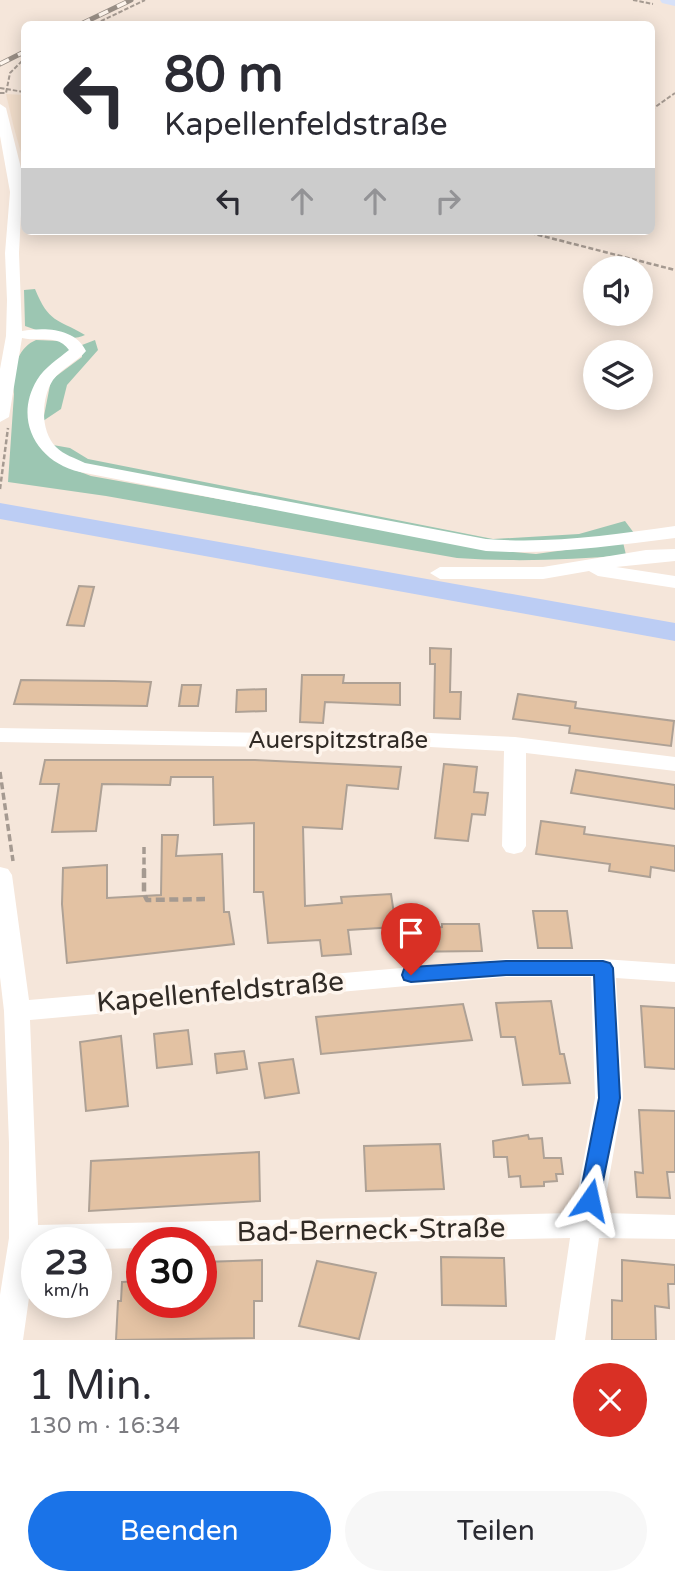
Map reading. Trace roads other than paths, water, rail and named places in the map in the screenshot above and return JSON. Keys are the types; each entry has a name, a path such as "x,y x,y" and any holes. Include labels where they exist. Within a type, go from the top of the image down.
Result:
{"highway":[{"path":"0,496 675,615"},
{"path":"0,511 675,632"}],"main road":[{"path":"667,0 675,2"}],"street":[{"path":"0,108 6,160 17,192 12,253 14,335 0,417"},
{"path":"27,335 62,337 75,342 78,347 78,351 46,378 36,402 41,442 55,455 80,467 486,545 528,548 568,546 675,532"},
{"path":"440,573 543,573 646,555 675,555"},
{"path":"580,567 675,582"},
{"name":"Auerspitzstraße","path":"0,735 322,741 430,740 515,744 675,764"},
{"path":"514,846 515,744"},
{"path":"0,875 18,1011 24,1227"},
{"name":"Kapellenfeldstraße","path":"18,1011 506,968 603,968 675,972"},
{"path":"570,1340 586,1225 609,1098 603,968"},
{"name":"Bad-Berneck-Straße","path":"112,1236 586,1225 675,1227"},
{"path":"8,1340 21,1257"}],"railway":[{"path":"87,21 131,0"},
{"path":"0,64 21,54"}]}
